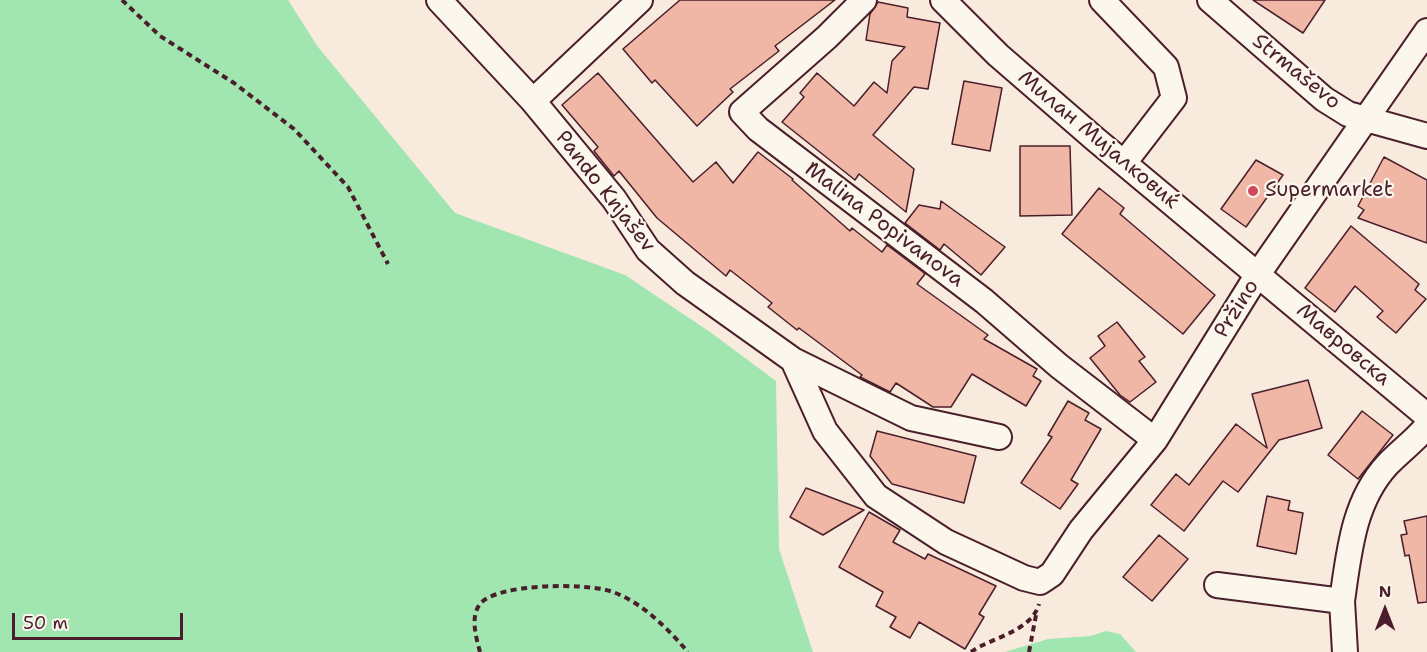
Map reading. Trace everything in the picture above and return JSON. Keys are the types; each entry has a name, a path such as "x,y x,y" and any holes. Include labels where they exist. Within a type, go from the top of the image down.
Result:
{"street":[{"name":"Pando Knjašev","path":"439,0 533,101 614,199 648,250 685,283 793,360 910,418 999,437"},
{"path":"533,101 640,0"},
{"name":"Malina Popivanova","path":"864,0 827,37 742,112 758,129 984,301 1059,366 1155,441"},
{"name":"Милан Мијалковиќ","path":"944,0 998,55 1258,274"},
{"path":"1101,0 1166,67 1174,98 1124,163"},
{"name":"Strmaševo","path":"1210,0 1324,99 1348,114 1427,136"},
{"name":"Pržino","path":"1040,582 1053,573 1082,530 1155,441 1258,274 1427,31"},
{"name":"Мавровска","path":"1258,274 1427,416"},
{"path":"793,360 825,431 876,496 946,542 1024,578 1040,582"},
{"path":"1345,652 1342,601 1358,512 1372,484 1388,465 1416,441 1427,426"},
{"path":"1217,585 1342,601"}],"path":[{"path":"122,0 160,36 234,83 294,129 348,187 387,264"},
{"path":"1029,652 1040,601 1040,582"},
{"path":"480,652 474,617 481,603 491,596 545,585 587,586 611,591 666,627 688,652"},
{"path":"971,652 1008,634 1036,614"}],"green space":[{"path":"0,0 288,0 318,47 455,213 625,275 710,332 776,381 779,549 813,652 0,652"},
{"path":"1106,631 1120,634 1136,652 1005,652 1048,639 1091,636"}],"building":[{"path":"680,0 835,0 775,46 779,51 730,89 733,92 697,126 655,80 652,83 623,49"},
{"path":"1253,0 1325,0 1303,33"},
{"path":"878,2 908,8 907,17 940,23 928,89 914,87 873,135 914,169 906,212 859,174 855,180 782,122 804,97 800,93 817,73 854,106 874,82 887,93 892,61 905,47 866,40 870,14"},
{"path":"598,73 693,182 716,162 733,183 758,152 793,179 850,231 852,228 882,252 887,245 923,272 925,274 917,284 988,335 984,339 1037,369 1033,376 1041,381 1026,406 972,374 951,407 933,407 896,383 890,392 860,377 862,375 799,328 797,330 768,307 772,303 730,270 726,276 657,218 619,171 614,176 594,151 598,147 562,105"},
{"path":"964,81 1002,88 990,151 952,144"},
{"path":"1020,146 1070,146 1072,215 1020,216"},
{"path":"1384,157 1427,180 1427,243 1358,218 1364,210 1358,206"},
{"name":"Supermarket","path":"1256,160 1283,175 1246,227 1221,209"},
{"path":"1099,188 1124,208 1120,214 1215,295 1183,334 1062,234"},
{"path":"941,201 1005,247 981,275 944,244 940,250 905,223 919,205 940,209"},
{"path":"1351,226 1419,284 1415,290 1426,299 1396,333 1377,317 1383,311 1355,286 1335,312 1305,288"},
{"path":"1117,322 1145,357 1139,361 1156,382 1130,402 1120,395 1090,358 1105,346 1098,336"},
{"path":"1308,380 1322,428 1279,440 1238,492 1223,481 1184,531 1151,505 1176,474 1189,485 1236,424 1267,448 1252,394"},
{"path":"1068,401 1089,413 1085,420 1101,429 1071,480 1078,484 1060,509 1021,483 1052,437 1048,435"},
{"path":"1362,411 1393,435 1358,479 1328,455"},
{"path":"877,431 976,456 964,503 892,484 870,456"},
{"path":"806,488 864,510 823,535 790,517"},
{"path":"1267,496 1290,501 1288,510 1303,513 1296,554 1257,546"},
{"path":"869,512 900,530 893,542 925,559 928,554 996,586 979,614 984,617 965,649 919,622 910,638 890,627 896,617 876,606 883,592 839,567"},
{"path":"1427,516 1427,602 1418,603 1409,555 1405,556 1401,535 1407,534 1404,521"},
{"path":"1159,535 1188,559 1152,601 1123,577"}],"place":[{"name":"Supermarket","path":"1253,191"}]}
